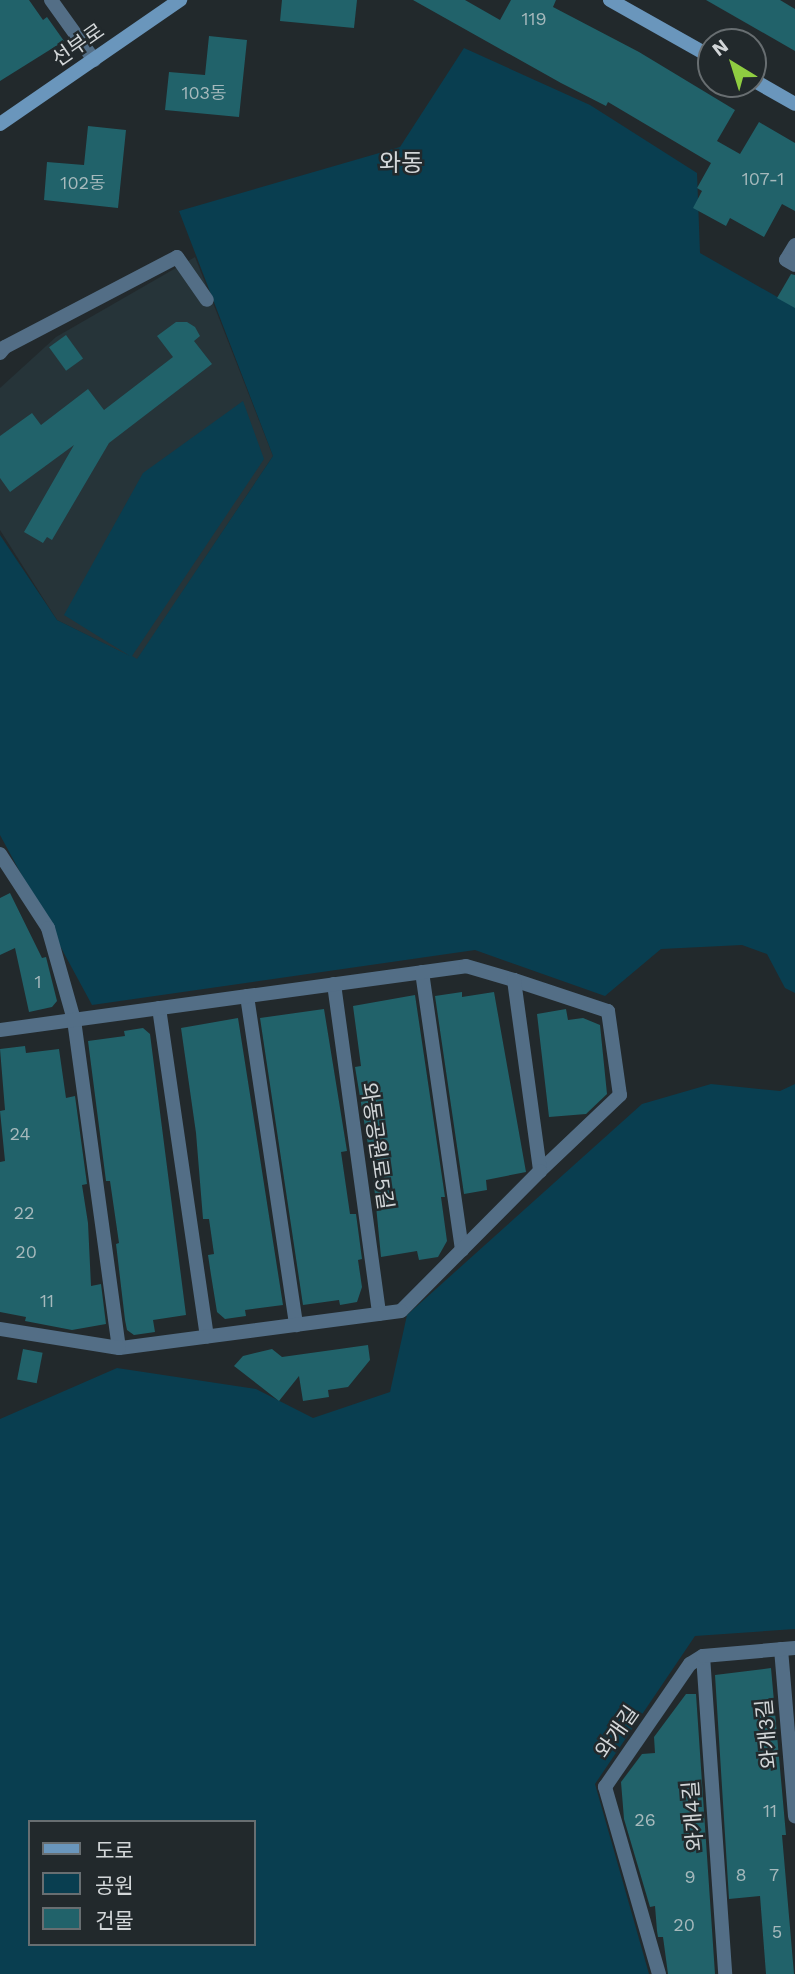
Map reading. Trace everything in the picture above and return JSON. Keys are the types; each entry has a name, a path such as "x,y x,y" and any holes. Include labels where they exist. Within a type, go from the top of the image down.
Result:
{"main road":[{"name":"선부로","path":"0,124 180,0"},
{"path":"613,1 697,49"},
{"path":"767,88 795,104"}],"street":[{"path":"51,0 94,60"},
{"path":"795,245 786,260 795,265"},
{"path":"0,353 5,347 177,257 207,300"},
{"path":"0,854 48,928 74,1020 119,1348"},
{"path":"0,1030 466,966 608,1011 620,1095 401,1311 119,1348 0,1329"},
{"path":"422,972 462,1250"},
{"path":"514,980 540,1171"},
{"name":"와동공원로5길","path":"334,984 379,1314"},
{"path":"247,996 296,1325"},
{"path":"159,1008 207,1336"},
{"path":"704,1656 788,1648"},
{"name":"와개3길","path":"788,1648 795,1816"},
{"name":"와개길","path":"659,1974 605,1787 690,1664 704,1656"},
{"name":"와개4길","path":"704,1656 725,1974"}],"shaded area":[{"path":"195,257 273,456 137,660 57,620 0,530 0,388 56,337"}],"green space":[{"path":"464,48 590,105 697,173 700,253 795,307 795,993 785,988 767,954 742,945 661,949 605,996 475,950 92,1005 0,835 0,535 57,620 130,656 64,615 143,473 243,401 264,459 132,656 137,659 273,456 179,211 400,147"},
{"path":"711,1084 780,1091 795,1084 795,1629 695,1636 595,1784 649,1974 0,1974 0,1419 117,1368 256,1389 313,1418 390,1392 407,1315 642,1104"}],"building":[{"path":"0,0 29,0 43,20 47,17 64,41 0,81"},
{"path":"282,0 357,0 354,28 280,21"},
{"path":"413,0 465,0 500,20 511,0 556,0 553,7 639,52 697,87 697,98 715,98 735,110 717,141 740,154 759,122 795,143 795,211 782,204 764,237 730,218 726,226 693,208 702,191 697,188 711,163 608,102 606,106"},
{"path":"706,0 780,0 795,9 795,51 767,35 767,28 755,28"},
{"path":"209,36 247,40 239,117 165,110 169,72 205,75"},
{"path":"88,126 126,130 118,208 44,200 47,162 84,165"},
{"path":"791,274 795,275 795,308 777,298"},
{"path":"176,322 187,322 195,327 200,336 194,341 212,364 109,443 52,540 47,537 43,543 24,532 74,445 10,492 0,478 0,436 32,413 41,425 88,389 104,410 173,357 157,336"},
{"path":"66,335 83,358 66,371 49,347"},
{"path":"10,893 42,958 46,957 57,1001 52,1007 29,1012 15,948 0,955 0,898"},
{"path":"462,992 462,997 494,992 526,1172 486,1180 487,1190 464,1194 435,996"},
{"path":"415,995 445,1197 441,1197 447,1241 438,1257 419,1260 417,1251 381,1257 373,1175 355,1067 361,1066 353,1006"},
{"path":"324,1009 347,1151 341,1152 350,1214 356,1214 362,1259 358,1260 362,1287 357,1302 340,1305 339,1300 303,1305 260,1018"},
{"path":"566,1009 568,1020 583,1018 600,1025 607,1094 586,1114 549,1117 537,1014"},
{"path":"238,1018 283,1305 245,1310 246,1316 225,1319 217,1312 211,1275 208,1255 214,1254 209,1219 203,1219 196,1133 181,1028"},
{"path":"143,1028 150,1034 186,1315 153,1320 155,1332 134,1335 127,1330 125,1320 116,1244 119,1243 110,1181 106,1181 88,1041 125,1036 124,1031"},
{"path":"25,1046 26,1053 59,1049 66,1098 75,1096 87,1184 82,1185 88,1223 91,1286 101,1284 106,1324 72,1330 25,1321 26,1317 0,1312 0,1162 5,1161 0,1111 5,1110 0,1049"},
{"path":"368,1345 370,1360 348,1387 328,1390 329,1397 303,1401 299,1376 279,1401 234,1366 243,1356 272,1349 282,1357"},
{"path":"23,1349 43,1353 37,1383 17,1379"},
{"path":"771,1668 786,1835 782,1835 794,1974 766,1974 760,1896 729,1899 715,1675"},
{"path":"686,1694 696,1694 715,1974 668,1974 663,1937 658,1937 655,1906 650,1907 624,1819 621,1782 642,1754 655,1753 654,1737"}],"district":[{"name":"와동","path":"401,164"}]}
